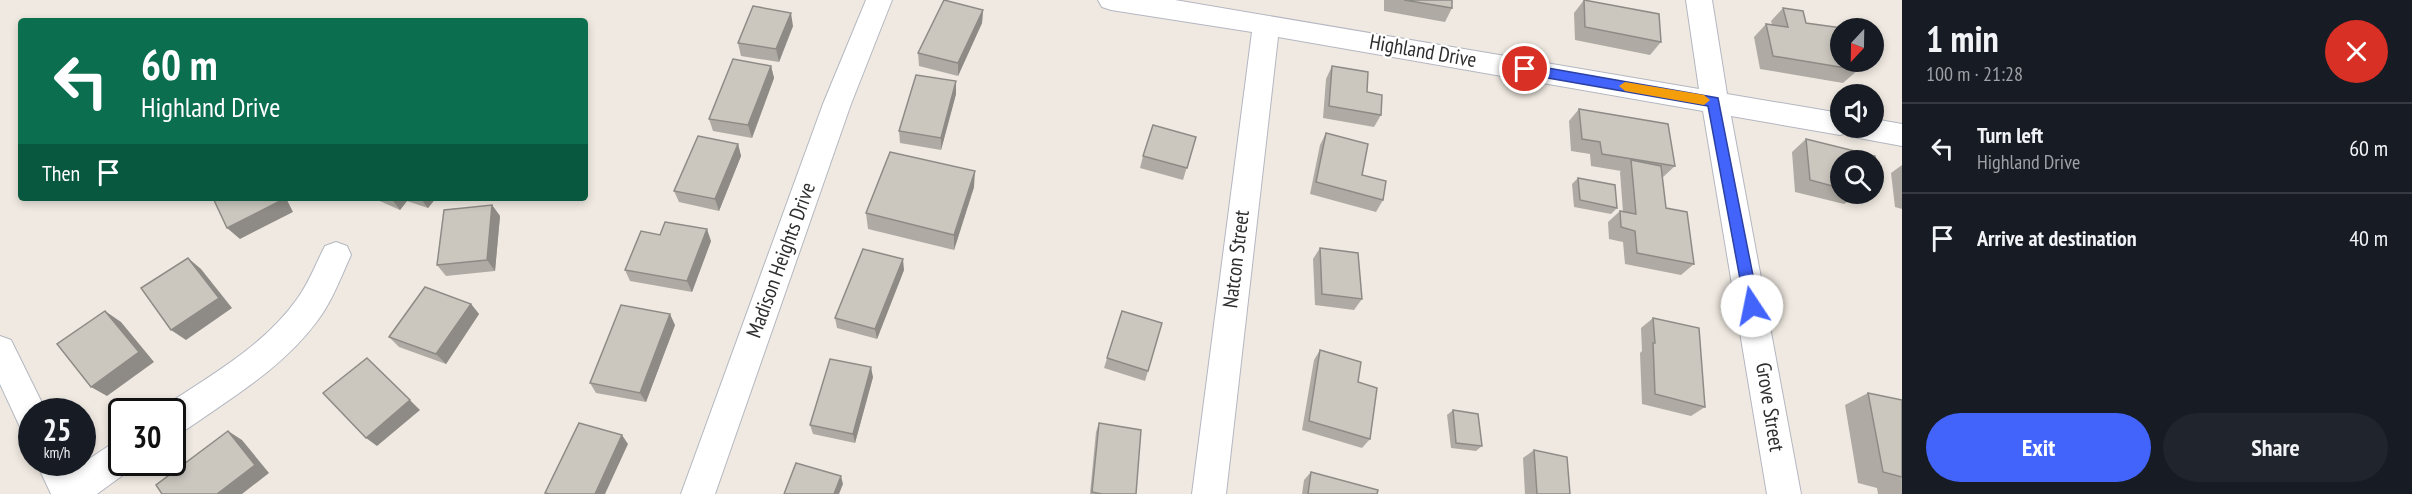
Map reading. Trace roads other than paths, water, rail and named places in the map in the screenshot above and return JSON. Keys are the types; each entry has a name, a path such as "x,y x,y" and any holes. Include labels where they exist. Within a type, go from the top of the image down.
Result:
{"street":[{"name":"Highland Drive","path":"1111,0 1266,24 1830,122"},
{"name":"Grove Street","path":"1699,0 1714,102 1784,494"},
{"name":"Madison Heights Drive","path":"698,494 833,115 873,13"},
{"name":"Natcon Street","path":"1209,494 1266,24"},
{"path":"1884,132 1902,135"},
{"path":"186,410 267,354 288,333 308,308 336,255"},
{"path":"0,350 23,398"},
{"path":"60,476 68,494 108,466"}]}
